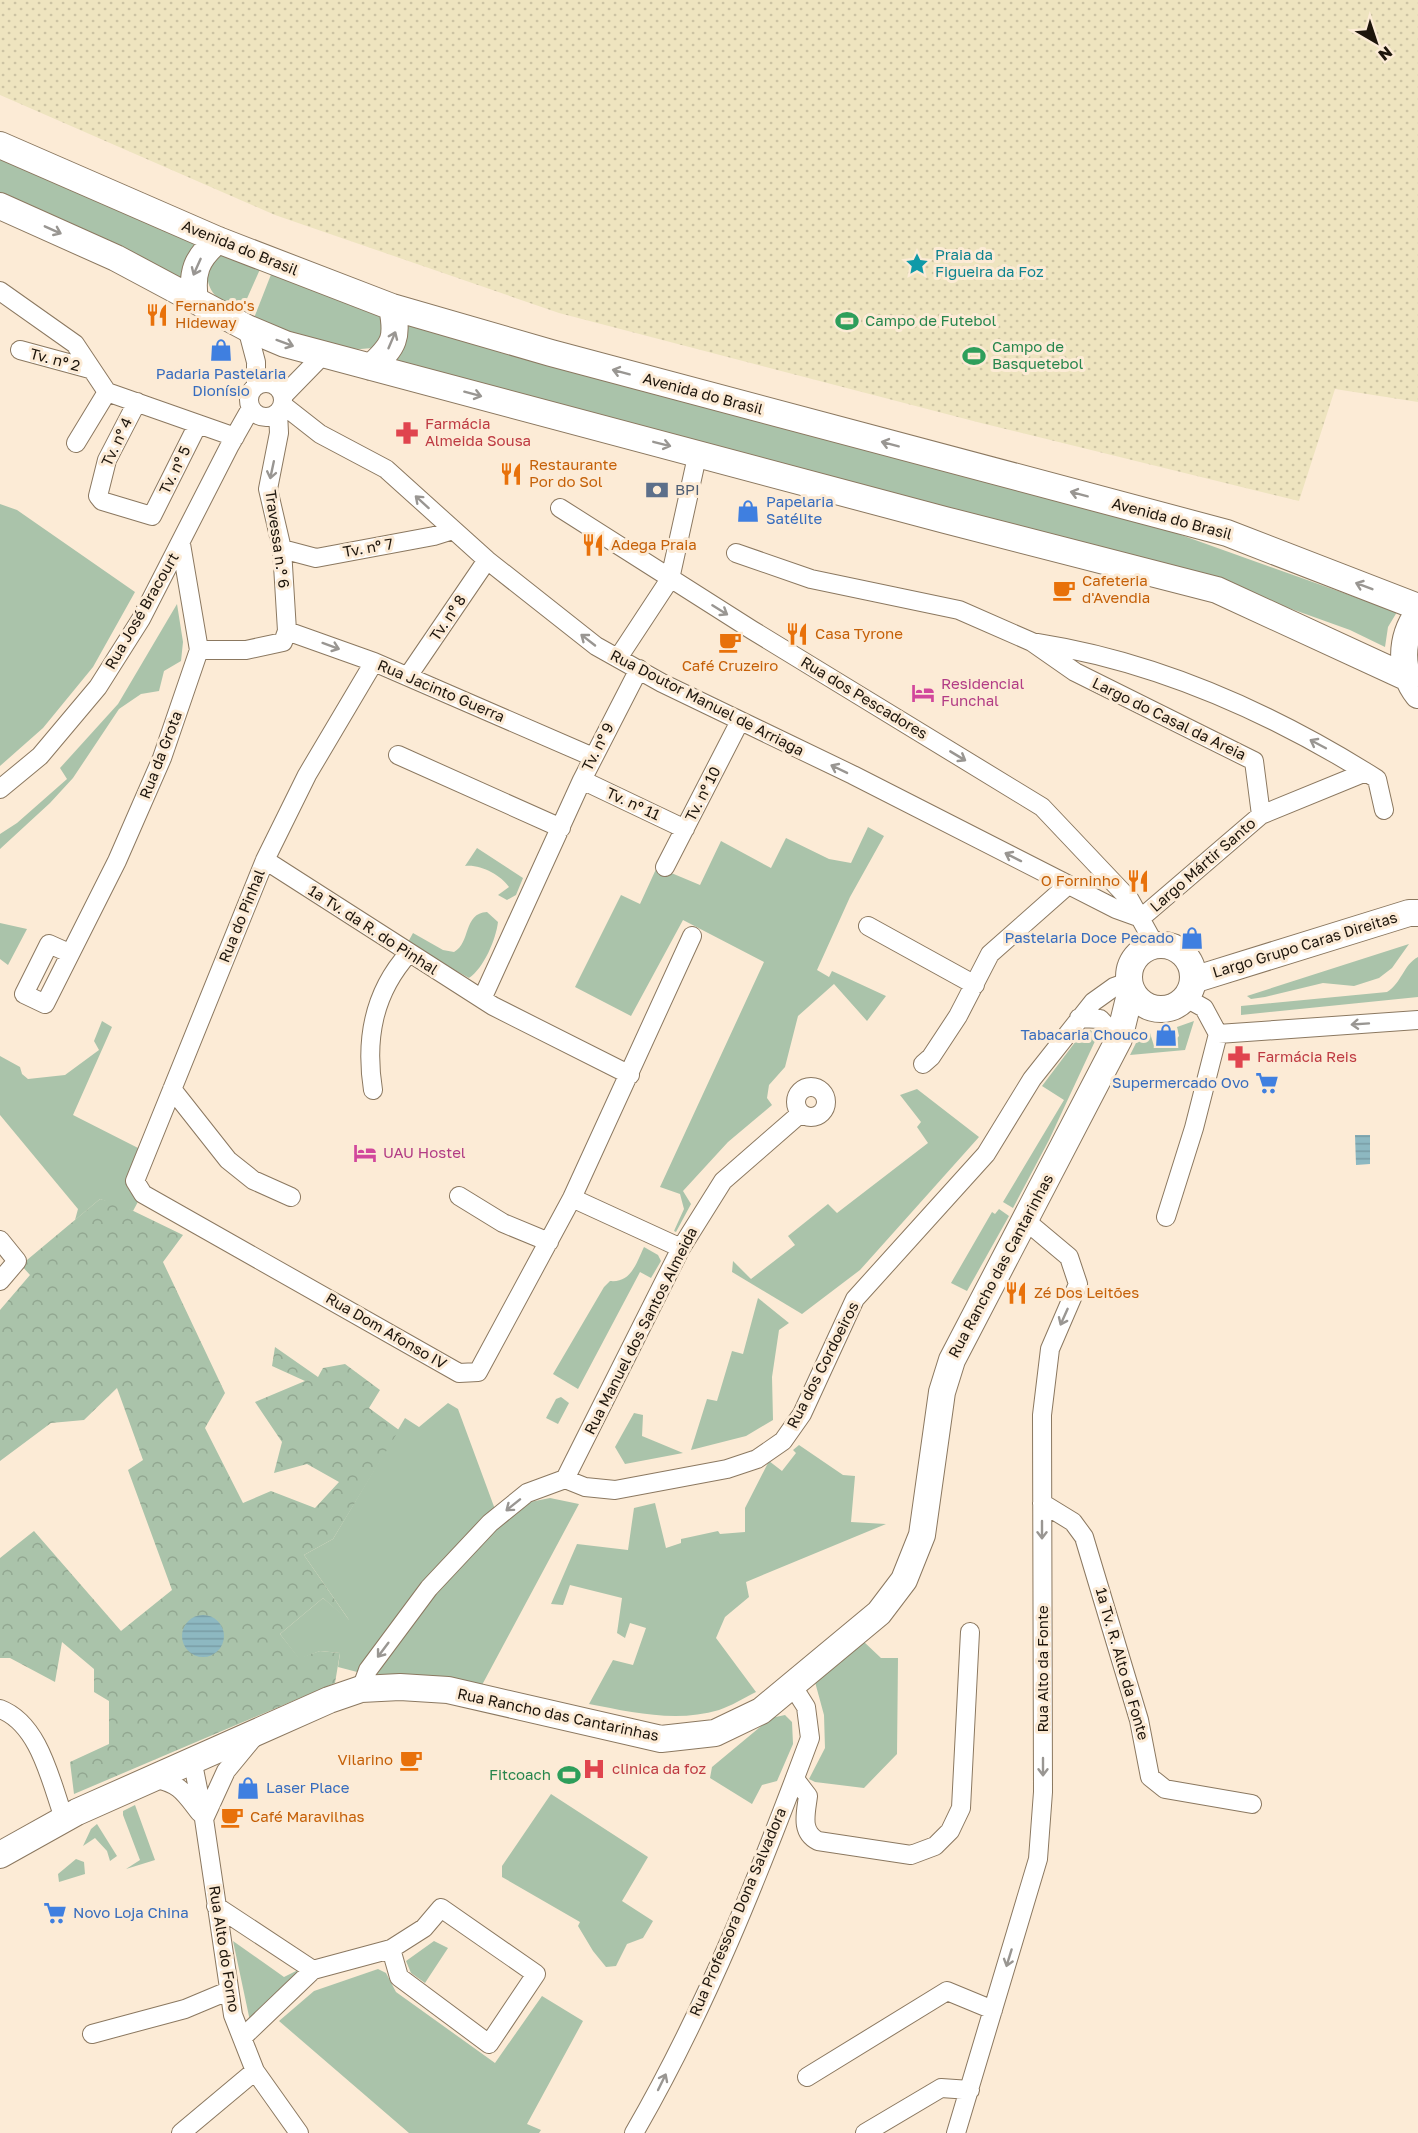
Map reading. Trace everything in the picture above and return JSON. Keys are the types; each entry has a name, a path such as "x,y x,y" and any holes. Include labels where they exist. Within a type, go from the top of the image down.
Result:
{"main road":[{"name":"Avenida do Brasil","path":"0,145 218,240 392,307 551,353 1227,533 1418,607"},
{"path":"0,206 116,258 247,327 285,344 956,523 1217,590 1413,686"},
{"path":"195,300 192,279 197,265 206,249 218,240"},
{"path":"371,367 387,352 397,331 392,307"},
{"path":"1413,686 1403,650 1406,635 1418,613"},
{"name":"Largo Grupo Caras Direitas","path":"1189,989 1409,913 1418,914"},
{"path":"1155,945 1165,945 1183,953 1189,961 1189,989 1179,1004 1160,1009 1142,1004 1130,986 1131,963 1137,954 1155,945"},
{"name":"Rua Rancho das Cantarinhas","path":"0,1855 64,1818 265,1728 361,1689 400,1687 448,1690 661,1739 715,1733 761,1711 879,1613 904,1580 922,1535 942,1392 952,1360 1119,1039 1130,986"},
{"name":"Rua Rancho das Cantarinhas","path":"1119,1039 1160,1009"}],"street":[{"path":"0,291 75,344 107,392 235,437"},
{"path":"247,327 256,362 256,386 249,399 251,408 264,417 281,404 323,355"},
{"name":"Tv. nº 2","path":"20,350 90,369"},
{"path":"256,386 272,383 281,404"},
{"path":"76,443 107,392"},
{"name":"Tv. nº 4","path":"137,402 107,460 98,496 102,501 152,516"},
{"name":"Rua Doutor Manuel de Arriaga","path":"281,404 320,434 386,470 487,560 596,646 662,683 1116,909 1141,918"},
{"name":"Travessa n.º 6","path":"281,404 279,433 268,489 282,549 287,631"},
{"name":"Rua José Bracourt","path":"0,789 40,756 98,687 141,619 251,408"},
{"name":"Tv. nº 5","path":"152,516 198,424"},
{"path":"618,658 670,579 698,453"},
{"name":"Rua dos Pescadores","path":"560,508 670,579 1042,807 1130,900 1141,918"},
{"name":"Tv. nº 7","path":"282,549 316,558 434,536 453,530"},
{"name":"Rua da Grota","path":"69,953 117,861 162,758 199,650 181,544"},
{"name":"Largo do Casal da Areia","path":"736,553 811,579 959,610 1032,642 1075,672 1254,761 1261,815"},
{"name":"Tv. nº 8","path":"408,676 487,560"},
{"path":"199,650 246,650 283,642 287,631"},
{"name":"Rua Jacinto Guerra","path":"287,631 374,662 593,757"},
{"name":"Largo do Casal da Areia","path":"1032,642 1090,651 1207,690 1269,718 1366,772"},
{"name":"Rua do Pinhal","path":"135,1181 265,860 307,775 374,662"},
{"name":"Tv. nº 9","path":"482,999 582,780 639,669"},
{"name":"Tv. nº 10","path":"665,867 740,721"},
{"path":"398,755 561,828"},
{"path":"1261,815 1366,772 1377,779 1384,810"},
{"name":"Tv. nº 11","path":"582,780 685,829"},
{"name":"Largo Mártir Santo","path":"1155,945 1141,918 1261,815"},
{"name":"1ª Tv. da R. do Pinhal","path":"265,860 482,999"},
{"path":"922,1064 932,1057 958,1016 990,954 1068,885"},
{"path":"868,926 975,984"},
{"name":"Rua Dom Afonso IV","path":"135,1181 143,1194 459,1373 478,1372 572,1198 692,936"},
{"path":"373,1090 368,1061 369,1031 395,969 409,952"},
{"path":"1079,1018 1102,993 1130,986"},
{"path":"1166,1217 1194,1128 1218,1034 1204,1008 1189,989"},
{"path":"482,999 630,1075"},
{"path":"1079,1018 1100,1019 1119,1039"},
{"name":"Rua dos Cordoeiros","path":"565,1479 585,1487 615,1490 727,1468 757,1459 783,1441 802,1414 855,1299 986,1154 1032,1078 1079,1018"},
{"path":"1218,1034 1418,1020"},
{"path":"172,1089 228,1160 253,1180 291,1197"},
{"name":"Rua Manuel dos Santos Almeida","path":"565,1479 681,1248 723,1181 801,1113"},
{"path":"459,1196 503,1223 549,1242"},
{"path":"572,1198 681,1248"},
{"name":"Rua Alto da Fonte","path":"956,2133 1038,1859 1043,1792 1042,1416 1050,1349 1078,1284 1070,1257 1026,1221"},
{"path":"0,1240 16,1261 0,1281"},
{"path":"361,1689 368,1670 429,1588 490,1523 527,1493 565,1479"},
{"name":"1ª Tv. R. Alto da Fonte","path":"1042,1503 1074,1522 1084,1537 1139,1720 1150,1778 1166,1789 1252,1804"},
{"path":"795,1779 808,1796 805,1827 811,1838 911,1855 934,1846 950,1831 960,1808 970,1632"},
{"name":"Rua Professora Dona Salvadora","path":"634,2133 652,2102 721,1959 810,1738 806,1707 792,1685"},
{"path":"0,1709 8,1712 24,1726 37,1746 64,1818"},
{"name":"Rua Alto do Forno","path":"204,1819 213,1795 226,1771 243,1748 265,1728"},
{"name":"Rua Alto do Forno","path":"213,1795 210,1768 206,1760 197,1758 193,1764 204,1819 233,2015 255,2071 300,2133"},
{"name":"Rua Alto do Forno","path":"153,1778 173,1782 181,1787 204,1819"},
{"path":"216,1906 313,1970"},
{"path":"242,2038 313,1970 391,1949 424,1928 441,1908 536,1974 489,2044 399,1977 391,1949"},
{"path":"92,2034 184,2009 228,1991"},
{"path":"807,2077 947,1992 993,2010"},
{"path":"181,2133 255,2071"},
{"path":"866,2133 940,2088 970,2090"}],"green space":[{"path":"0,158 200,244 183,280 0,195"},
{"path":"223,255 261,267 241,312 219,299 210,287 208,271 210,261"},
{"path":"272,272 383,316 384,337 380,343 370,348 356,349 318,341 254,318"},
{"path":"406,321 592,377 1170,531 1397,612 1388,627 1385,647 1350,630 1177,568 395,361 401,351"},
{"path":"0,504 17,510 135,592 93,667 43,728 0,766"},
{"path":"177,604 183,642 181,661 164,671 159,691 141,694 119,709 73,778 50,803 0,849 0,834 17,823 67,779 60,768 118,704"},
{"path":"868,827 884,836 850,897 817,970 829,977 832,971 886,996 867,1021 834,984 798,1016 785,1067 769,1085 767,1098 772,1105 728,1142 683,1191 691,1204 676,1232 674,1231 684,1209 680,1194 660,1187 764,962 683,920 631,1016 575,987 621,895 640,904 657,867 700,885 721,841 771,868 786,838 829,859 851,863"},
{"path":"477,848 523,878 516,895 507,900 498,895 509,887 501,878 490,871 465,866"},
{"path":"487,912 498,922 495,937 480,967 469,978 407,944 413,933 443,950 454,952 463,942 474,917"},
{"path":"0,923 27,929 8,965 0,959"},
{"path":"1409,944 1392,968 1379,978 1354,986 1323,983 1265,997 1251,999 1247,996"},
{"path":"1418,957 1418,997 1241,1015 1241,1006 1387,992"},
{"path":"102,1021 112,1027 73,1115 142,1150 140,1198 133,1211 100,1199 75,1220 78,1209 0,1115 0,1056 20,1067 22,1074 28,1079 65,1075 99,1050 94,1041"},
{"path":"1194,1021 1185,1050 1130,1055 1136,1043 1150,1033 1154,1046 1173,1042 1179,1036 1177,1027"},
{"path":"1090,1030 1095,1033 1096,1039 1049,1140 1013,1208 1003,1202 1064,1100 1042,1086 1079,1037"},
{"path":"917,1089 979,1137 860,1270 802,1314 732,1272 733,1261 751,1279 795,1245 788,1236 828,1204 837,1213 928,1143 917,1127 921,1122 900,1095"},
{"path":"100,1199 119,1204 183,1235 163,1262 225,1393 205,1428 243,1503 271,1491 315,1508 339,1482 307,1464 274,1473 282,1442 255,1402 305,1381 272,1366 275,1347 318,1377 323,1368 345,1364 380,1390 369,1408 399,1430 333,1539 304,1555 351,1623 323,1598 280,1634 299,1658 320,1651 340,1653 335,1683 74,1794 70,1762 109,1744 109,1701 94,1692 94,1669 62,1642 55,1682 10,1658 0,1658 0,1558 34,1531 121,1631 172,1590 128,1470 143,1460 117,1388 84,1420 51,1423 0,1461 0,1310 30,1275 21,1265"},
{"path":"999,1209 1009,1216 967,1291 951,1283 992,1212 995,1214"},
{"path":"644,1247 658,1255 661,1261 651,1278 640,1272 578,1389 553,1374 604,1287 610,1281 617,1281 628,1276"},
{"path":"758,1298 789,1323 779,1330 772,1377 773,1420 746,1436 691,1450 707,1399 717,1401 732,1351 743,1354"},
{"path":"561,1397 569,1403 558,1424 546,1418 556,1399"},
{"path":"448,1403 458,1409 496,1512 361,1673 338,1667 340,1653 320,1651 299,1659 280,1634 323,1598 349,1620 304,1555 333,1539 405,1418 419,1427"},
{"path":"634,1413 643,1415 642,1436 683,1453 625,1464 615,1447"},
{"path":"799,1445 843,1475 855,1476 851,1522 886,1524 746,1582 749,1597 725,1617 716,1638 756,1692 719,1710 686,1716 654,1715 589,1704 613,1660 633,1665 646,1628 630,1623 625,1638 617,1633 622,1598 570,1585 563,1605 551,1604 577,1544 628,1550 634,1508 655,1503 666,1548 681,1543 681,1539 718,1531 720,1534 745,1532 745,1508 769,1461 782,1471 796,1453 793,1450"},
{"path":"550,1498 579,1504 482,1685 377,1674 411,1620 500,1524 525,1503"},
{"path":"863,1641 881,1658 898,1658 897,1754 864,1788 815,1782 809,1779 825,1748 824,1715 815,1682"},
{"path":"785,1715 792,1722 793,1744 777,1781 762,1785 752,1804 710,1778 712,1767 771,1718"},
{"path":"551,1794 648,1857 622,1901 653,1921 643,1938 627,1944 616,1966 606,1967 578,1926 580,1922 502,1877 502,1866"},
{"path":"135,1805 155,1860 126,1869 140,1860 123,1815 123,1811"},
{"path":"97,1824 117,1856 110,1861 107,1851 95,1838 83,1846 91,1829"},
{"path":"76,1859 84,1862 85,1874 59,1882 58,1874"},
{"path":"233,1941 284,1977 298,1970 302,1972 250,2021"},
{"path":"434,1941 448,1948 425,1983 411,1973 406,1961"},
{"path":"378,1969 386,1973 396,1992 495,2063 542,1996 583,2021 527,2124 541,2130 539,2133 409,2133 279,2021 314,1991"}],"sand":[{"name":"Praia da Figueira da Foz","path":"0,0 1418,0 1418,402 1335,389 1299,501 981,423 559,313 275,215 0,95"}],"water":[{"path":"1355,1135 1370,1135 1370,1164 1356,1165"},
{"path":"203,1615 218,1621 224,1636 218,1651 203,1657 188,1651 182,1636 188,1621"}],"place":[{"name":"Praia da Figueira da Foz","path":"917,264"},
{"name":"Fernando's Hideway","path":"157,315"},
{"name":"Campo de Futebol","path":"847,321"},
{"name":"Padaria Pastelaria Dionísio","path":"221,350"},
{"name":"Campo de Basquetebol","path":"974,356"},
{"name":"Farmácia Almeida Sousa","path":"407,433"},
{"name":"Restaurante Por do Sol","path":"511,474"},
{"name":"BPI","path":"657,490"},
{"name":"Papelaria Satélite","path":"748,511"},
{"name":"Adega Praia","path":"593,545"},
{"name":"Cafeteria d'Avendia","path":"1064,590"},
{"name":"Casa Tyrone","path":"797,634"},
{"name":"Café Cruzeiro","path":"730,642"},
{"name":"Residencial Funchal","path":"923,693"},
{"name":"O Forninho","path":"1138,881"},
{"name":"Pastelaria Doce Pecado","path":"1192,938"},
{"name":"Tabacaria Chouco","path":"1166,1035"},
{"name":"Farmácia Reis","path":"1239,1057"},
{"name":"Supermercado Ovo","path":"1267,1083"},
{"name":"UAU Hostel","path":"365,1153"},
{"name":"Zé Dos Leitões","path":"1016,1293"},
{"name":"Vilarino","path":"411,1760"},
{"name":"clinica da foz","path":"594,1769"},
{"name":"Fitcoach","path":"569,1775"},
{"name":"Laser Place","path":"248,1788"},
{"name":"Café Maravilhas","path":"232,1817"},
{"name":"Novo Loja China","path":"55,1913"}]}
